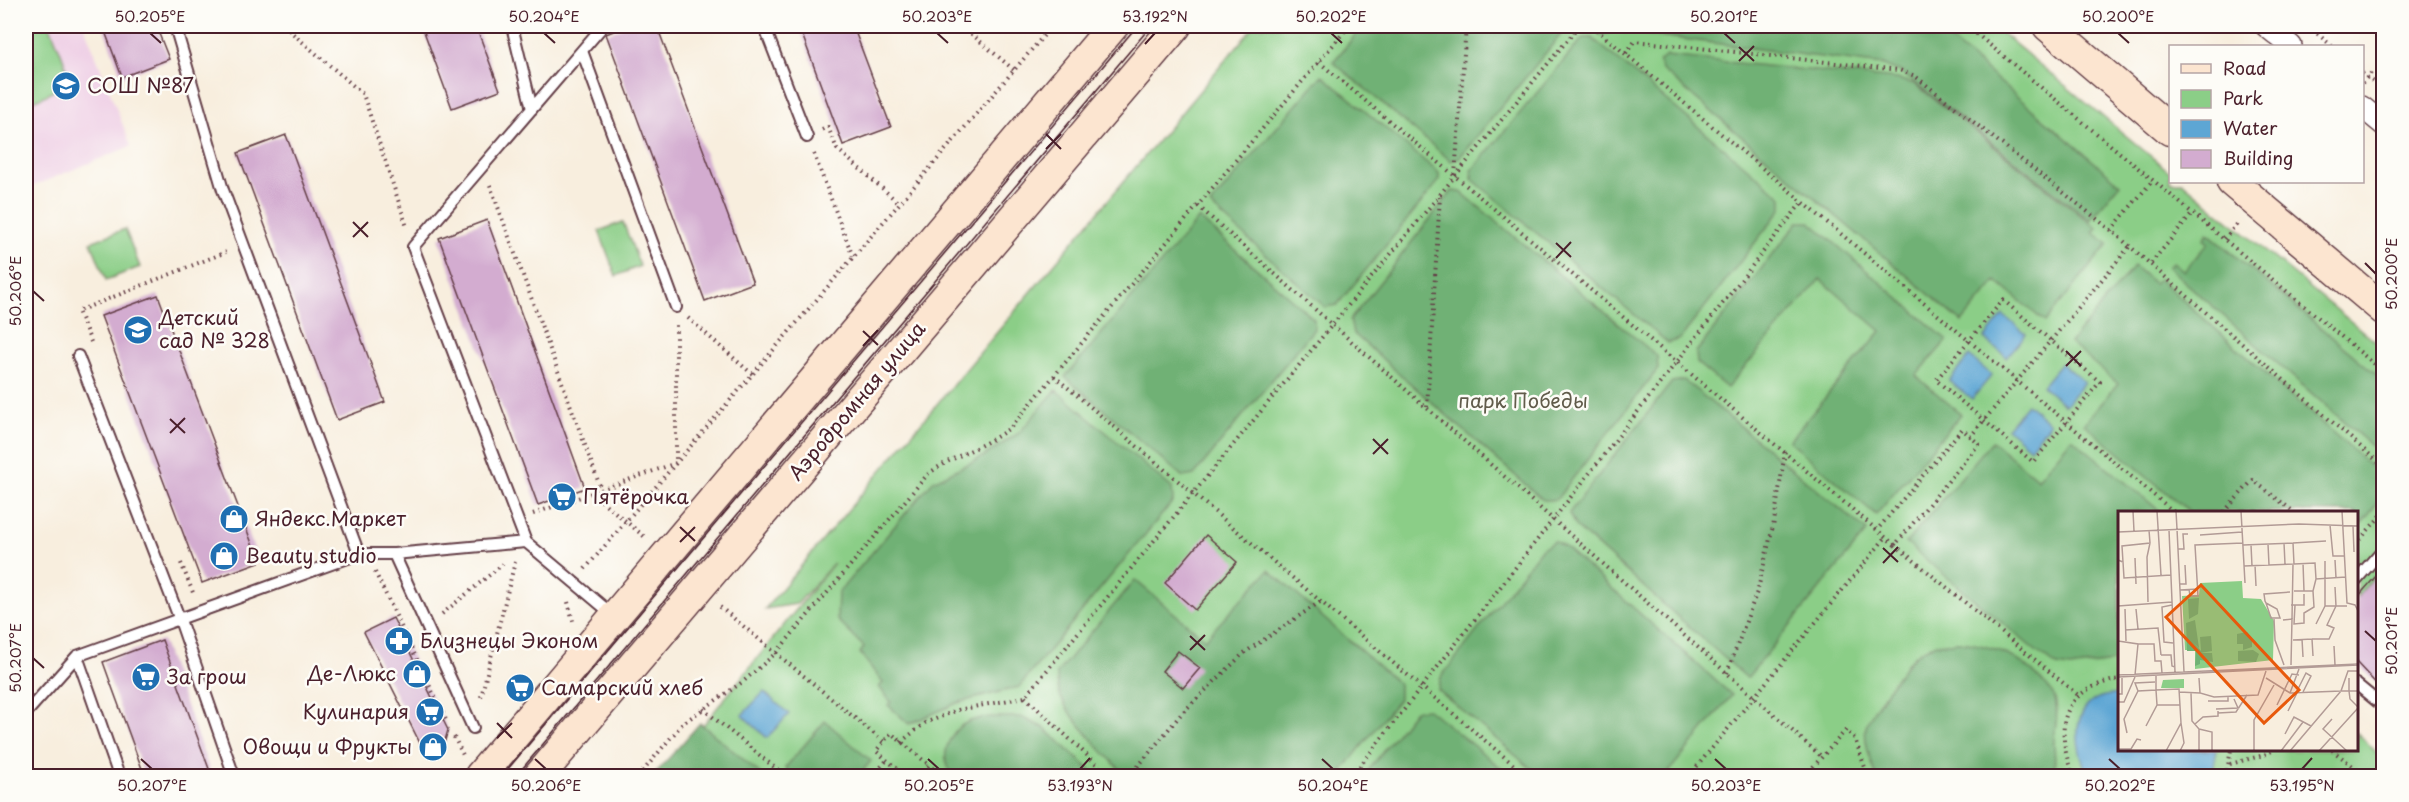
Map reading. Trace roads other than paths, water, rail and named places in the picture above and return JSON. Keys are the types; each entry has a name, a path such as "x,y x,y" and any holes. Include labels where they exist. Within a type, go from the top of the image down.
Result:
{"main road":[{"path":"473,770 615,617 1113,26"},
{"name":"Аэродромная улица","path":"539,777 1176,26"},
{"path":"2048,26 2169,129"},
{"path":"2233,183 2384,310"}],"street":[{"path":"2266,26 2290,45"},
{"path":"2364,109 2384,125"}],"lane":[{"path":"175,26 224,190 359,554"},
{"path":"512,26 532,109"},
{"path":"603,26 413,248 526,542 615,617"},
{"path":"764,26 807,137"},
{"path":"582,51 676,307"},
{"path":"78,356 180,620 234,777"},
{"path":"26,713 77,656 359,554 394,554 526,542"},
{"path":"2358,578 2384,548"},
{"path":"394,554 472,728"},
{"path":"77,656 118,777"},
{"path":"2358,686 2384,707"}],"water":[{"path":"2003,315 2026,334 2007,357 1984,339"},
{"path":"1969,356 1992,375 1972,399 1949,381"},
{"path":"2061,363 2084,382 2065,405 2042,386"},
{"path":"2027,404 2050,423 2030,448 2007,428"},
{"path":"764,692 789,714 767,738 742,715"},
{"path":"2118,694 2118,751 2217,751 2210,776 2177,776 2173,770 2161,769 2154,776 2088,776 2079,746 2079,725 2087,706 2104,696"}],"tram line":[{"path":"502,776 1137,26"},
{"path":"516,776 1151,26"}],"place":[{"name":"СОШ №87","path":"66,86"},
{"name":"Детский сад № 328","path":"138,330"},
{"name":"Пятёрочка","path":"562,497"},
{"name":"Яндекс.Маркет","path":"234,519"},
{"name":"Beauty studio","path":"224,556"},
{"name":"Близнецы Эконом","path":"399,641"},
{"name":"Де-Люкс","path":"417,674"},
{"name":"За грош","path":"146,677"},
{"name":"Самарский хлеб","path":"520,688"},
{"name":"Кулинария","path":"430,712"},
{"name":"Овощи и Фрукты","path":"433,747"}],"park label":[{"name":"парк Победы","path":"1523,401"}]}
